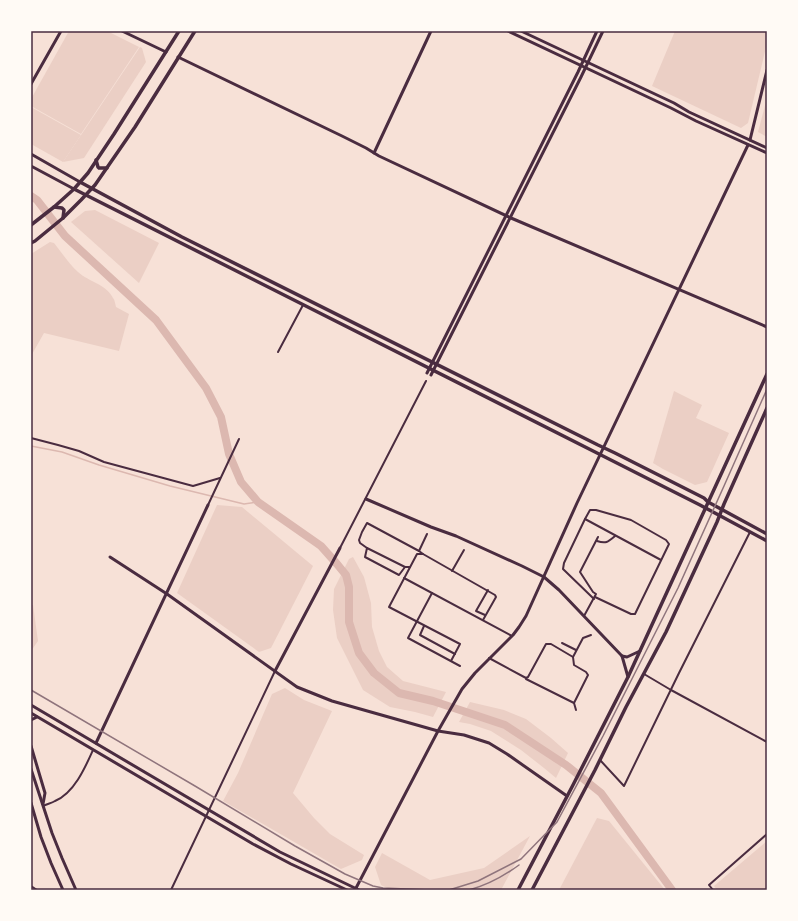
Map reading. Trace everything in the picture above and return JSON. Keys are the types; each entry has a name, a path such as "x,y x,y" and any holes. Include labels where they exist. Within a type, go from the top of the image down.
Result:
{"main road":[{"path":"31,225 74,189 88,173 117,130 179,31"},
{"path":"31,243 63,218 92,189 135,127 195,31"},
{"path":"96,160 98,167 107,168"},
{"path":"80,182 189,240 704,498 708,502 767,534"},
{"path":"74,189 434,370 767,541"},
{"path":"54,207 62,208 64,210 63,218"},
{"path":"518,890 628,677 767,374"},
{"path":"532,890 666,632 720,516 767,408"}],"street":[{"path":"31,84 61,31"},
{"path":"122,31 166,52"},
{"path":"374,153 432,31"},
{"path":"508,31 696,121 767,153"},
{"path":"521,31 767,148"},
{"path":"427,373 597,31"},
{"path":"431,375 586,68 603,31"},
{"path":"178,57 379,156 506,216 767,327"},
{"path":"750,140 767,70"},
{"path":"31,705 280,852 357,889 438,731 460,692 469,679 512,636 523,622 577,503 748,145"},
{"path":"31,154 80,182"},
{"path":"31,166 74,189"},
{"path":"278,352 303,304"},
{"path":"171,890 275,671 328,572 426,381"},
{"path":"31,438 79,451 104,462 193,486 220,478"},
{"path":"96,743 239,439"},
{"path":"366,499 456,536 544,577 559,590 622,656 628,677"},
{"path":"590,510 596,510 631,520 666,540 669,544 635,614 631,614 594,598 563,569 564,563 585,519 590,510"},
{"path":"585,519 661,560"},
{"path":"410,567 405,567 360,543 359,540 367,523 419,550 423,554 452,571 496,595 482,620"},
{"path":"600,759 624,786 750,532"},
{"path":"419,550 427,534"},
{"path":"597,541 606,542 615,536"},
{"path":"584,616 596,594 593,592 580,572 598,537"},
{"path":"367,548 365,557 399,575 405,567"},
{"path":"452,571 464,550"},
{"path":"423,554 417,554 390,607 460,644 451,661"},
{"path":"110,557 167,594 298,687 328,700 438,731 464,735 489,743 567,796"},
{"path":"404,578 512,636"},
{"path":"486,615 476,611 488,590"},
{"path":"432,593 408,638 460,666"},
{"path":"424,626 420,635 455,654"},
{"path":"576,710 574,703 588,675 586,672 574,665 573,657 583,638 591,635"},
{"path":"562,643 576,650"},
{"path":"526,678 528,677 546,644 551,644 573,657"},
{"path":"622,656 627,657 640,650"},
{"path":"489,658 574,703"},
{"path":"644,674 767,742"},
{"path":"31,713 253,844 291,864 347,890"},
{"path":"31,720 37,717"},
{"path":"31,746 45,793 42,806"},
{"path":"42,806 60,799 74,786 81,775 93,749"},
{"path":"31,769 42,806 76,890"},
{"path":"31,803 32,812 41,837 63,890"},
{"path":"713,890 709,885 767,834"},
{"path":"31,886 37,890"}],"shaded area":[{"path":"69,31 107,31 139,47 81,134 31,106 31,99"},
{"path":"675,31 767,31 767,43 748,123 741,128 652,86"},
{"path":"140,47 142,48 146,62 84,158 63,162"},
{"path":"767,98 767,137 758,132"},
{"path":"31,107 81,135 63,162 31,144"},
{"path":"95,210 159,243 139,283 71,222 85,211"},
{"path":"50,242 54,243 78,272 106,289 114,299 116,307 129,314 119,351 44,333 31,356 31,254"},
{"path":"674,391 702,405 696,418 729,433 707,482 695,485 653,463"},
{"path":"217,505 242,507 313,566 271,648 259,652 177,593"},
{"path":"353,557 364,577 371,603 372,627 379,651 387,667 403,681 446,692 433,717 390,707 363,690 337,638 333,610 334,589 349,559"},
{"path":"31,605 33,605 38,641 31,651"},
{"path":"285,688 304,700 332,711 293,793 330,834 364,855 362,860 341,869 223,801 238,773 272,694"},
{"path":"470,702 504,710 526,719 568,753 556,778 521,750 491,731 459,722"},
{"path":"597,818 609,821 665,890 559,890"},
{"path":"530,836 501,890 391,890 381,885 375,867 382,853 430,880 484,868"},
{"path":"767,841 767,890 717,890 714,886"}],"waterway":[{"path":"31,196 37,200 65,236 156,320 206,388 221,417 229,454 241,482 258,502 321,546 346,575 349,587 349,622 359,653 374,673 399,693 433,701 505,725 566,765 601,793 672,890"},
{"path":"31,446 62,452 99,465 170,486 244,504 258,502"}],"railway":[{"path":"449,890 478,881 521,859 557,822 603,736 678,588 767,389"},
{"path":"31,690 345,874 373,886 383,888 430,890"},
{"path":"469,890 496,880 519,865"}]}
